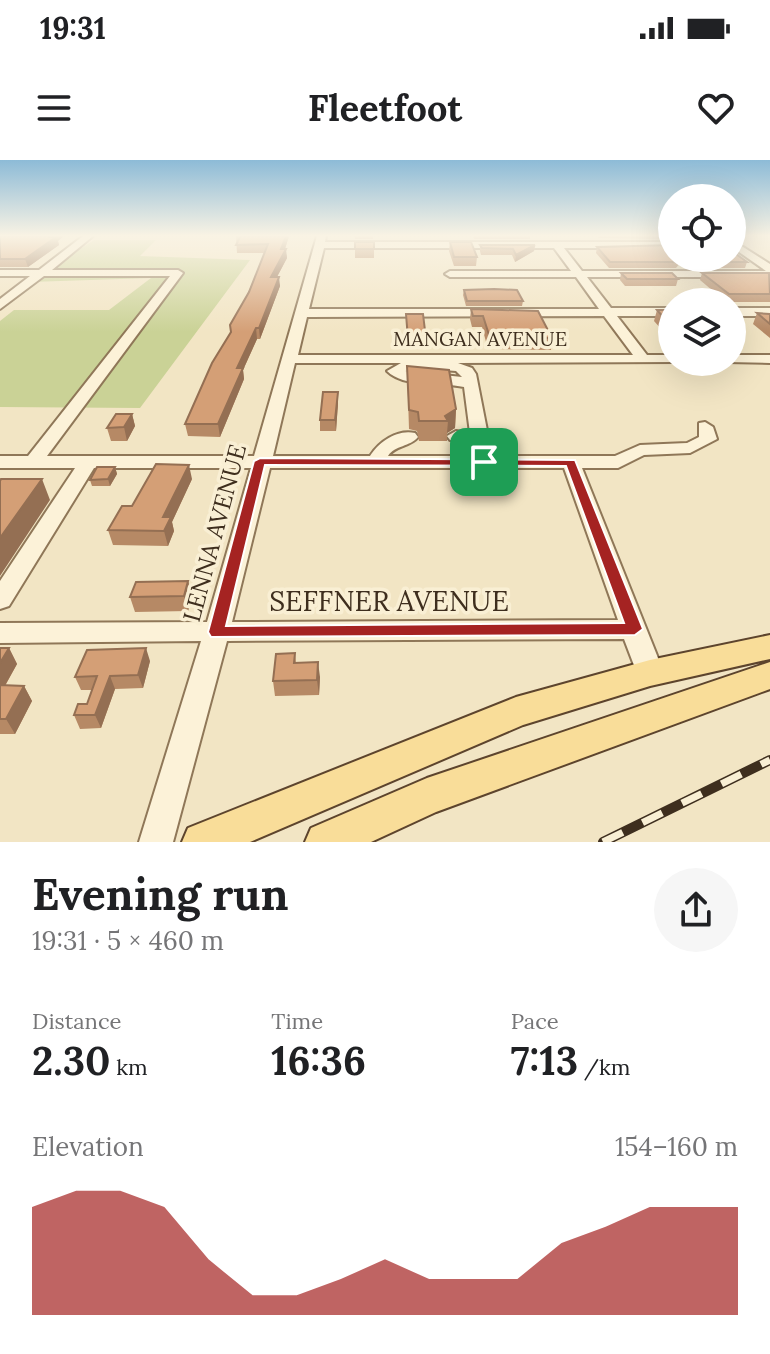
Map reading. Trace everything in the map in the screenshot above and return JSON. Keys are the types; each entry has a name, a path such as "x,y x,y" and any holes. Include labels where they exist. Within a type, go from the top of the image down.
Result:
{"main road":[{"path":"202,842 516,712 650,673 770,647"},
{"path":"325,842 427,797 770,675"}],"street":[{"path":"0,305 48,268"},
{"name":"LENNA AVENUE","path":"156,842 217,632 314,268"},
{"path":"576,268 643,359"},
{"path":"450,274 770,271"},
{"path":"0,273 178,273 33,462"},
{"path":"301,313 658,312"},
{"path":"746,312 770,312"},
{"name":"MANGAN AVENUE","path":"288,359 658,359"},
{"path":"746,359 770,359"},
{"path":"470,384 484,462"},
{"path":"0,462 625,461 640,450 698,446 708,439 705,427"},
{"path":"456,436 479,439"},
{"path":"376,462 385,447 409,437"},
{"path":"0,600 88,462"},
{"path":"571,462 650,673"},
{"name":"SEFFNER AVENUE","path":"0,633 635,629"}],"green space":[{"path":"52,268 244,268 140,408 0,407 0,321 14,310 109,310 151,278 30,282"}],"building":[{"path":"259,268 276,268 271,277 279,277 259,328 256,328 237,368 243,368 218,424 185,424 212,363 231,332 230,325"},
{"path":"621,273 672,273 678,279 627,279"},
{"path":"702,273 769,273 770,294 746,294 746,288 721,288"},
{"path":"464,290 517,290 523,301 467,301"},
{"path":"471,309 538,311 552,338 490,338 483,316 473,316"},
{"path":"757,313 770,314 770,324"},
{"path":"406,314 423,314 426,339 408,339"},
{"path":"407,366 449,370 456,409 445,416 448,421 419,421 418,412 409,410"},
{"path":"323,392 338,392 335,420 320,420"},
{"path":"116,414 132,414 124,427 107,428"},
{"path":"156,464 189,465 163,517 171,517 164,531 108,530 122,506 132,506"},
{"path":"97,467 115,467 108,479 90,480"},
{"path":"42,479 0,538 0,481"},
{"path":"188,581 184,596 130,597 136,582"},
{"path":"0,648 9,648 0,663"},
{"path":"146,648 138,675 110,676 95,715 74,715 78,704 87,704 97,676 75,677 87,650"},
{"path":"295,653 294,663 318,662 317,680 273,681 276,654"},
{"path":"0,685 24,686 6,719 0,719"}],"railway":[{"path":"603,842 770,760"}],"route":[{"path":"260,461 484,462 571,462 635,629 217,632 260,461"}]}
